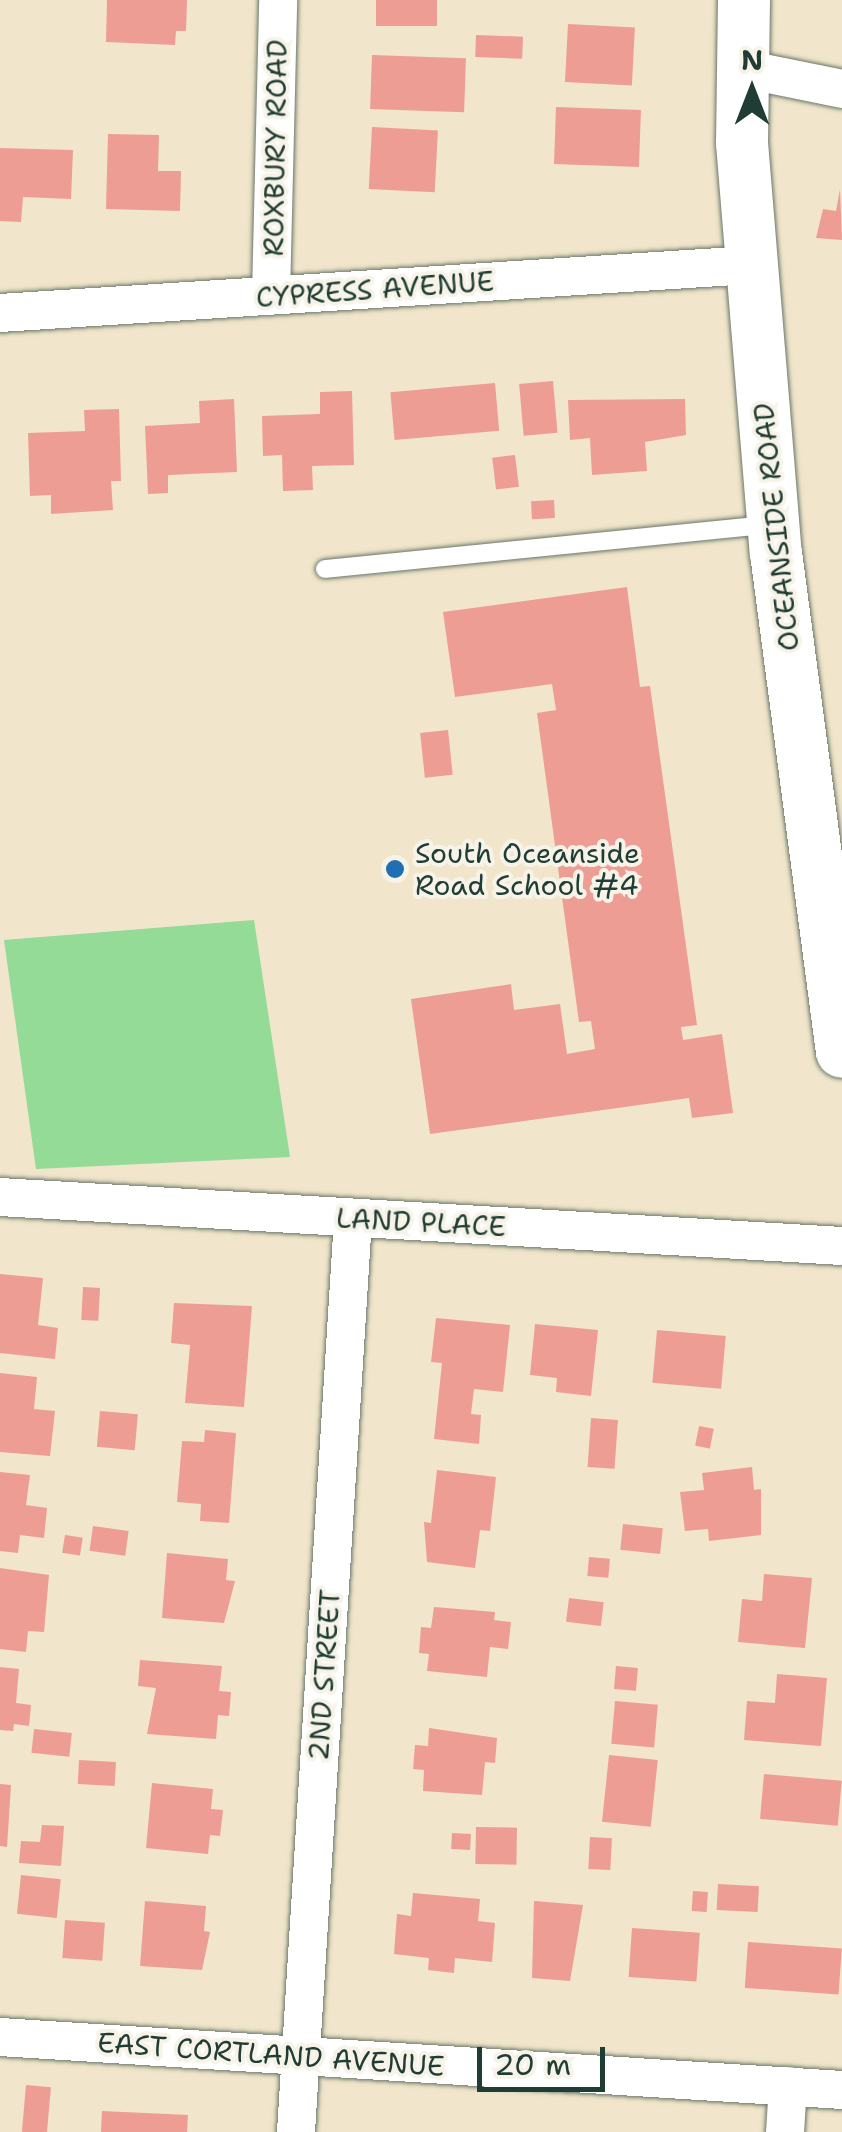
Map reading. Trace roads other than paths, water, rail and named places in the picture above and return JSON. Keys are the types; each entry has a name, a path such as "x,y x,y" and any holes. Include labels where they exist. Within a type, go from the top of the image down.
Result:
{"main road":[{"name":"OCEANSIDE ROAD","path":"744,0 751,266 774,524 842,1052"}],"street":[{"name":"ROXBURY ROAD","path":"272,296 278,0"},
{"path":"744,69 842,89"},
{"name":"CYPRESS AVENUE","path":"0,313 751,266"},
{"name":"LAND PLACE","path":"0,1197 842,1246"},
{"name":"2ND STREET","path":"296,2132 353,1218"},
{"name":"EAST CORTLAND AVENUE","path":"0,2036 842,2090"},
{"path":"785,2132 788,2086"}],"lane":[{"path":"324,569 774,524"}],"place":[{"name":"South Oceanside Road School #4","path":"395,869"}]}
